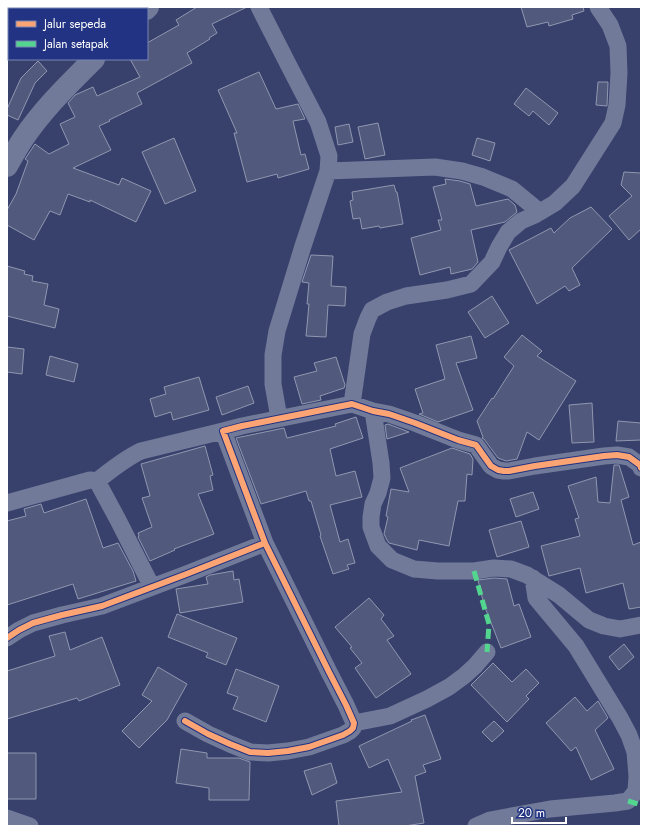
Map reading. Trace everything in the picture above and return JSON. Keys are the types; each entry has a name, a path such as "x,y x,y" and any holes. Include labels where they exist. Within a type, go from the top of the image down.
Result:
{"street":[{"path":"259,7 318,122 329,156 328,171 277,331 273,355 273,384 279,418"},
{"path":"352,404 362,334 372,310 386,302 406,296 447,290 471,284 492,262 499,246 508,232 521,222 555,203 573,186 613,123 617,105 619,73 618,46 610,25 598,7"},
{"path":"7,166 23,139 45,110 93,60"},
{"path":"328,171 435,167 462,171 483,177 512,189 540,212"},
{"path":"7,503 90,480 97,481 119,464 141,451 242,426 352,404 373,411 389,414 458,440 476,445 491,466 498,470 509,471 617,455 629,457 640,465 641,468"},
{"path":"373,411 382,478 374,504 370,527 378,546 392,560 414,569 438,571 474,571 494,568 511,569 533,578 559,595 589,620 604,626 620,629 641,625"},
{"path":"185,721 208,734 237,747 250,752 268,753 309,747 343,735 353,728 354,723 346,704 265,543 223,431"},
{"path":"97,481 152,587"},
{"path":"7,638 34,623 102,606 265,543"},
{"path":"476,826 490,820 550,808 628,801 636,791 637,776 635,752 629,735 576,646 536,598 533,578"},
{"path":"354,723 390,716 427,699 449,687 464,676 487,652"},
{"path":"7,818 30,826"}],"building":[{"path":"197,7 247,7 212,24 217,33 187,53 192,63 137,93 142,104 99,126 111,150 73,168 119,185 122,178 151,191 136,222 90,200 90,202 68,194 60,215 50,211 34,240 7,225 7,210 16,194 28,161 25,159 35,144 49,154 69,144 60,124 75,117 68,103 75,95 93,87 97,96 140,77 131,60 148,60 148,42 179,25 176,20"},
{"path":"521,7 583,7 584,11 572,15 573,19 549,26 548,22 527,27"},
{"path":"38,61 47,71 35,83 18,120 7,115 7,109 21,78"},
{"path":"259,72 276,109 298,104 305,119 293,121 301,155 305,154 309,169 278,178 277,174 247,182 234,133 237,133 218,90"},
{"path":"598,82 608,82 607,106 596,105"},
{"path":"526,88 558,113 549,125 533,111 529,116 514,104"},
{"path":"378,123 385,155 365,159 358,127"},
{"path":"349,124 353,142 338,145 335,127"},
{"path":"174,138 196,191 165,204 142,152"},
{"path":"477,138 495,143 490,161 472,155"},
{"path":"624,172 641,173 641,229 629,240 609,216 632,196 621,185"},
{"path":"445,179 470,184 476,206 508,199 515,205 517,212 505,222 471,230 478,262 472,269 451,274 450,267 420,275 411,238 441,230 438,220 442,220 433,187 446,184"},
{"path":"394,185 397,192 403,224 362,229 360,218 353,219 350,201 353,200 352,192"},
{"path":"591,207 612,229 572,268 580,285 569,291 565,286 537,304 509,250 551,228 554,233 570,218"},
{"path":"311,255 333,256 331,286 346,287 345,306 328,305 326,337 306,336 309,283 302,282"},
{"path":"7,266 25,271 24,274 33,276 32,281 48,284 44,305 59,309 55,328 7,316"},
{"path":"492,296 509,323 485,338 468,312"},
{"path":"522,335 542,351 537,356 576,381 539,440 527,432 517,459 506,461 498,458 482,438 483,437 477,421 514,366 504,357"},
{"path":"471,336 477,358 456,363 473,410 438,422 419,414 423,413 415,389 445,379 436,345"},
{"path":"7,347 24,349 22,374 7,372"},
{"path":"50,356 78,364 74,382 46,375"},
{"path":"336,357 345,385 344,388 320,396 321,400 302,404 294,377 317,371 314,363"},
{"path":"199,377 209,410 173,420 171,412 155,417 150,399 166,394 164,387"},
{"path":"248,386 254,403 222,415 216,397"},
{"path":"592,403 594,442 572,443 569,405"},
{"path":"356,417 363,438 330,449 336,476 355,471 362,497 330,505 340,542 348,539 355,563 347,565 349,569 333,574 320,536 321,535 311,501 309,501 306,491 261,504 236,438 284,428 287,438 336,426 335,424"},
{"path":"618,421 641,423 641,440 616,441"},
{"path":"388,424 409,432 387,439 385,425"},
{"path":"205,446 213,475 210,476 213,490 198,494 214,534 174,549 175,550 150,561 138,537 138,533 152,527 142,498 150,496 141,464"},
{"path":"452,448 470,454 473,459 472,475 467,474 465,501 458,501 449,546 419,540 417,550 389,543 384,534 388,517 386,516 391,489 409,492 400,468"},
{"path":"614,465 619,465 629,497 621,500 633,545 641,542 641,607 629,609 623,583 586,593 580,568 549,576 541,546 580,536 575,519 579,518 568,486 596,477 598,502 610,503"},
{"path":"533,492 539,509 516,517 510,499"},
{"path":"86,499 103,548 118,543 133,571 136,581 78,599 73,584 7,605 7,521 26,516 24,509 41,504 44,513"},
{"path":"521,521 529,547 497,557 489,530"},
{"path":"233,571 234,580 239,579 243,602 180,613 176,589 208,584 206,577"},
{"path":"494,578 507,579 514,606 519,604 531,637 501,648 484,605 478,580"},
{"path":"369,598 384,615 381,619 394,636 387,640 411,674 376,698 355,668 362,663 350,648 352,647 335,627"},
{"path":"177,614 237,638 226,665 206,657 208,653 168,637"},
{"path":"65,632 70,650 102,637 120,685 79,701 77,698 7,719 7,671 55,656 49,636"},
{"path":"624,644 634,657 619,670 609,657"},
{"path":"493,663 512,682 526,669 539,683 526,696 529,699 507,722 471,685"},
{"path":"158,667 187,684 167,720 139,748 122,731 152,701 142,695"},
{"path":"236,669 279,686 266,722 233,709 238,697 227,693"},
{"path":"575,697 587,711 598,701 608,718 595,730 614,769 591,780 576,747 571,751 546,723"},
{"path":"425,715 441,759 423,765 426,772 415,776 424,823 405,826 339,826 336,801 402,792 388,759 369,768 359,746 412,721 411,720"},
{"path":"494,721 504,731 492,742 482,732"},
{"path":"181,749 207,753 207,758 239,758 250,762 249,800 209,800 209,788 176,783"},
{"path":"7,753 36,753 36,799 7,799"},
{"path":"331,763 337,783 312,795 304,771"}],"marked path":[{"path":"474,571 489,624 487,652"},
{"path":"628,801 641,805"}],"cycle path":[{"path":"265,543 223,431 352,404 373,411 389,414 458,440 476,445 491,466 498,470 509,471 617,455 629,457 640,465 641,468"},
{"path":"7,638 33,623 102,606 265,543 346,705 354,723 353,728 343,735 309,747 268,753 250,752 208,734 185,721"}]}
